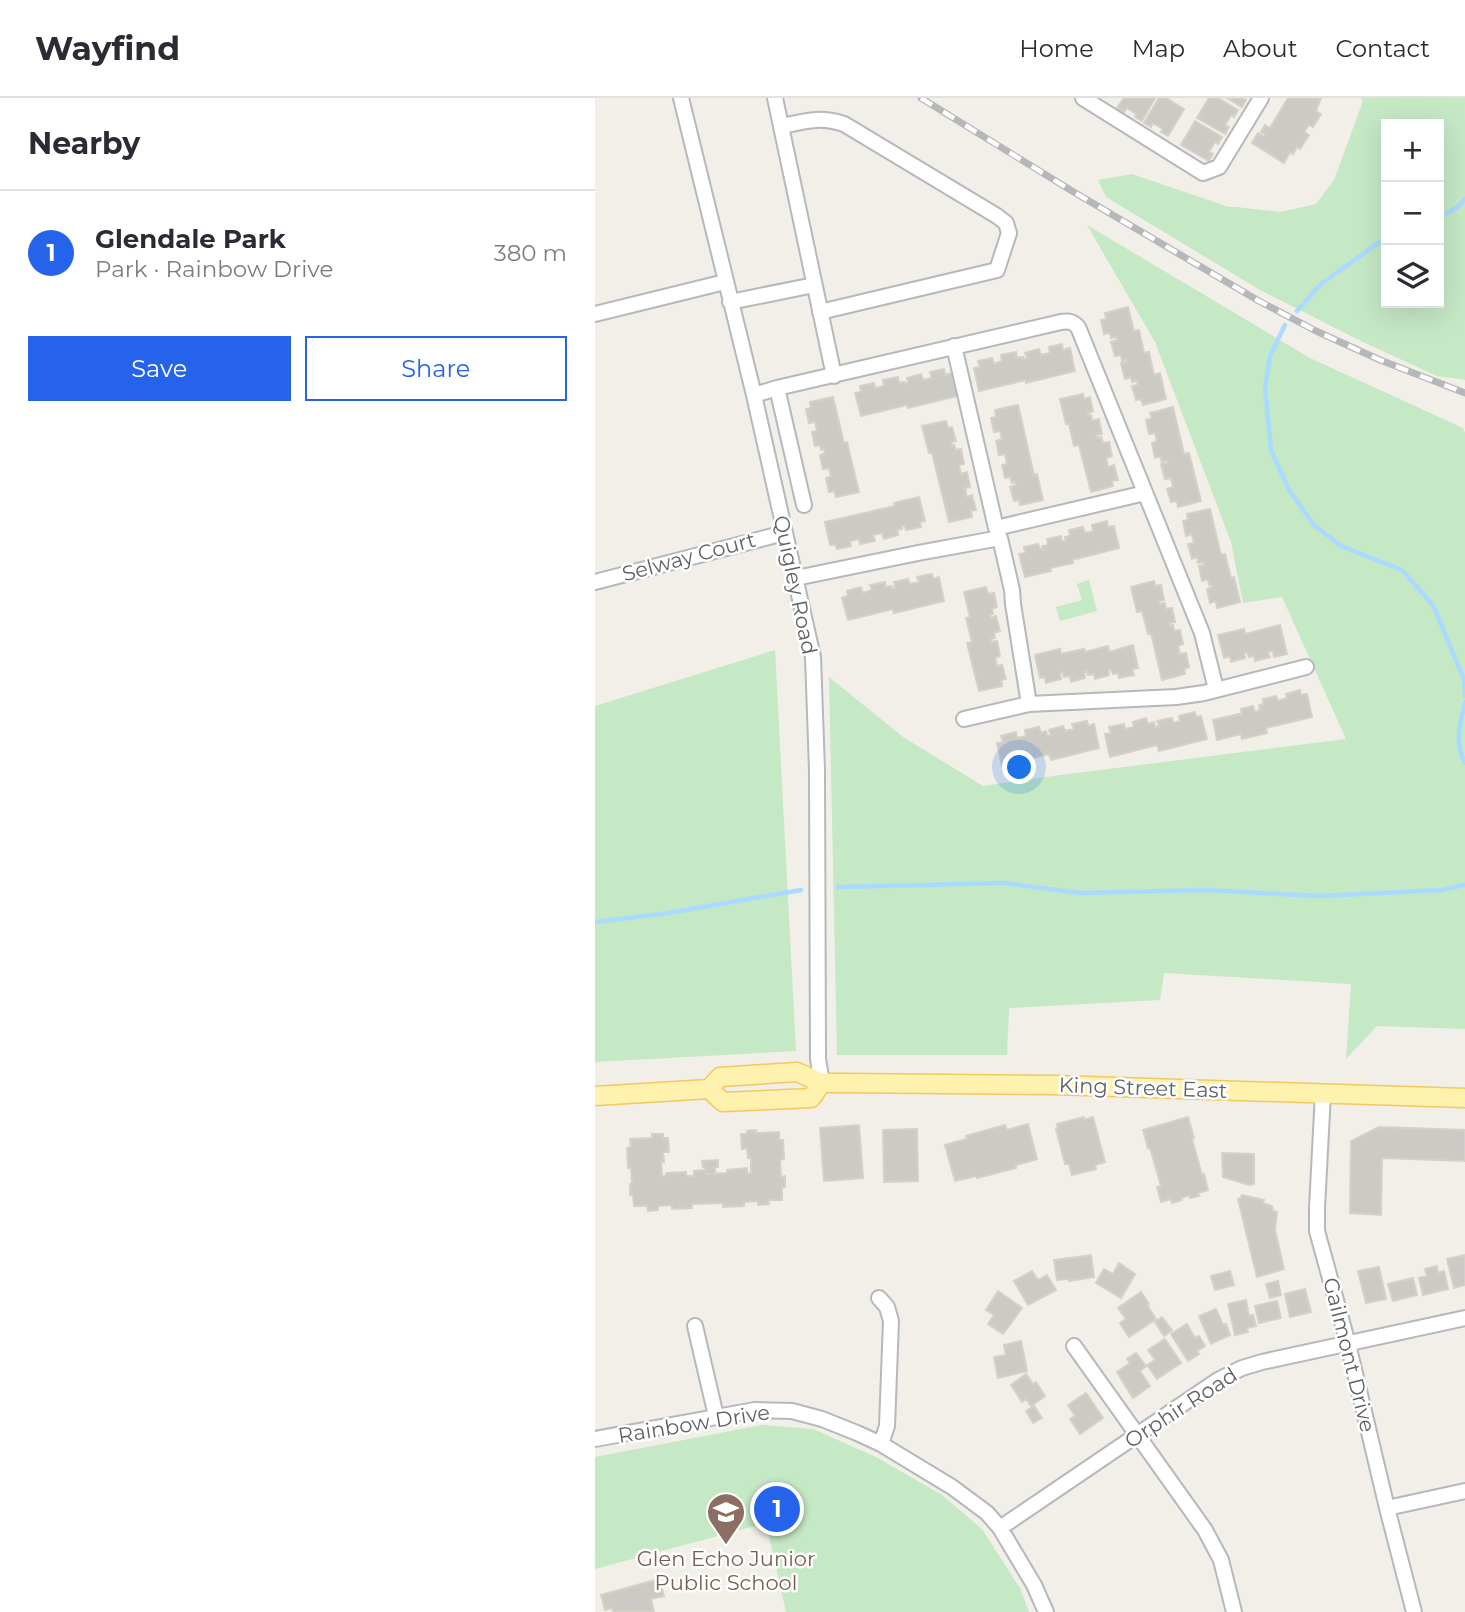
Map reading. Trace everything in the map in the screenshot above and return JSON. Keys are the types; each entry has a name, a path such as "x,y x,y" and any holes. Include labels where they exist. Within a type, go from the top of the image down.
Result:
{"main road":[{"name":"King Street East","path":"595,1096 709,1088 720,1077 797,1072 821,1083 1055,1085 1465,1098"},
{"name":"King Street East","path":"709,1088 723,1102 811,1098 821,1083"}],"street":[{"name":"Quigley Road","path":"681,98 754,395 813,657 817,770 818,1059 821,1083"},
{"path":"775,98 834,376"},
{"path":"1083,98 1203,173 1219,167 1261,98"},
{"path":"782,126 815,119 830,119 844,124 997,216 1008,226 1009,233 997,270 820,313"},
{"path":"595,314 725,282"},
{"path":"730,302 814,285"},
{"path":"754,395 954,346 1061,322 1073,322 1078,327 1202,633 1216,689"},
{"path":"954,346 996,528 1145,492"},
{"path":"777,388 804,505"},
{"name":"Selway Court","path":"595,582 784,533"},
{"path":"796,578 1000,538 1012,590 1029,704"},
{"path":"964,719 1029,704 1176,697 1204,693 1306,667"},
{"name":"Gailmont Drive","path":"1323,1093 1317,1231 1348,1344 1414,1612"},
{"path":"879,1298 887,1307 891,1321 887,1426 881,1444"},
{"name":"Orphir Road","path":"1000,1528 1218,1380 1242,1368 1465,1318"},
{"path":"695,1326 716,1416"},
{"path":"1074,1346 1205,1530 1221,1560 1234,1612"},
{"name":"Rainbow Drive","path":"595,1440 755,1410 792,1411 822,1419 881,1444 952,1487 987,1513 1000,1528 1034,1584 1046,1612"},
{"path":"1387,1508 1465,1491"}],"green space":[{"path":"1360,98 1465,98 1465,380 1437,376 1260,290 1106,197 1098,180 1132,174 1229,207 1281,212 1316,204 1334,180 1363,101"},
{"path":"1087,225 1310,358 1463,428 1465,1029 1377,1026 1346,1059 1351,984 1164,973 1160,1000 1009,1008 1007,1055 837,1055 829,677 903,737 983,786 1346,739 1282,597 1243,603 1231,542 1155,342"},
{"path":"1089,580 1097,611 1060,621 1056,607 1082,600 1077,584"},
{"path":"775,650 796,1051 595,1062 595,706"},
{"path":"762,1425 813,1429 876,1457 942,1495 982,1529 1020,1588 1029,1612 786,1612 766,1523 595,1569 595,1457"}],"building":[{"path":"1124,98 1155,98 1142,121 1127,108 1124,112 1117,108"},
{"path":"1159,98 1166,98 1184,109 1168,136 1153,123 1151,127 1144,123"},
{"path":"1209,98 1218,98 1238,110 1225,125 1229,127 1225,134 1197,118"},
{"path":"1227,98 1242,98 1246,100 1242,107"},
{"path":"1288,98 1321,98 1316,111 1321,114 1313,127 1309,125 1304,132 1309,135 1300,149 1297,147 1293,154 1290,152 1284,163 1252,143 1258,133 1263,136 1265,134 1261,132 1265,125 1270,128"},
{"path":"1195,121 1222,137 1209,152 1213,154 1209,161 1181,145"},
{"path":"1128,307 1134,331 1139,330 1144,353 1149,352 1154,375 1160,373 1166,399 1143,405 1141,399 1136,400 1132,386 1138,385 1137,381 1132,382 1131,377 1125,379 1121,363 1127,362 1127,359 1122,361 1121,355 1115,356 1111,342 1117,340 1116,337 1111,338 1110,333 1104,334 1101,320 1106,319 1105,313"},
{"path":"1062,344 1063,350 1070,348 1075,371 979,391 974,368 980,367 978,361 992,358 994,364 1002,361 1001,355 1016,352 1017,358 1023,359 1027,358 1025,353 1039,349 1041,355 1050,353 1049,347"},
{"path":"944,369 945,375 952,373 957,396 861,416 855,393 861,392 860,386 874,383 875,388 884,386 883,380 898,377 899,383 905,384 908,383 907,378 921,374 923,380 932,378 930,372"},
{"path":"1083,394 1084,399 1090,397 1093,411 1088,413 1088,416 1091,415 1092,421 1099,419 1102,434 1096,435 1097,438 1101,437 1103,443 1109,442 1112,456 1106,458 1108,467 1114,465 1118,480 1112,481 1113,486 1091,492 1079,445 1074,446 1060,399"},
{"path":"833,397 859,492 836,497 834,491 829,492 826,478 831,476 829,468 823,469 820,455 825,453 824,449 821,450 820,445 815,446 812,432 817,431 815,422 809,423 806,409 811,408 810,402"},
{"path":"1018,405 1034,475 1037,474 1043,500 1020,505 1019,500 1014,501 1010,487 1016,485 1015,482 1012,483 1010,477 1005,478 1002,465 1007,464 1005,454 999,455 996,441 1002,439 1000,431 994,432 991,418 996,417 995,410"},
{"path":"1173,407 1184,454 1189,453 1201,501 1178,507 1177,501 1171,502 1167,489 1173,487 1171,478 1165,479 1161,464 1168,463 1167,460 1162,462 1160,456 1155,458 1152,443 1157,441 1155,433 1149,434 1146,420 1152,418 1150,413"},
{"path":"946,421 948,428 952,427 956,441 951,442 952,446 954,445 956,450 961,449 964,464 959,465 961,474 967,472 970,487 965,488 967,497 972,495 976,510 971,511 972,517 949,522 932,453 929,453 922,426"},
{"path":"919,497 925,521 920,522 921,527 906,530 905,525 897,530 898,535 884,539 882,533 873,535 875,541 860,544 859,539 850,541 851,546 837,549 835,544 830,545 825,522 895,506 894,503"},
{"path":"1210,509 1221,555 1225,554 1240,602 1217,608 1216,601 1210,603 1207,589 1212,587 1212,584 1209,585 1208,579 1202,581 1199,566 1204,565 1204,562 1198,563 1197,557 1192,559 1188,544 1194,543 1192,534 1186,536 1183,521 1188,520 1187,514"},
{"path":"1107,521 1108,527 1114,526 1119,548 1072,560 1073,563 1050,568 1051,571 1025,577 1019,554 1025,553 1024,547 1038,544 1040,549 1043,549 1042,546 1048,545 1047,539 1061,536 1062,541 1066,541 1065,537 1070,536 1069,530 1083,527 1085,533 1093,531 1092,525"},
{"path":"932,574 933,579 939,577 944,601 848,620 842,598 848,596 847,591 861,587 863,593 872,590 870,585 885,582 886,587 891,586 892,589 895,588 894,582 908,579 910,584 919,582 917,577"},
{"path":"1154,581 1155,586 1161,585 1164,600 1159,601 1160,604 1165,603 1166,609 1172,608 1175,622 1169,623 1170,626 1173,625 1174,631 1180,630 1183,644 1178,646 1180,654 1186,653 1189,667 1184,669 1185,674 1162,680 1151,633 1148,634 1142,611 1137,612 1131,587"},
{"path":"986,587 988,594 994,593 997,607 992,609 990,618 996,616 1000,631 994,633 995,638 991,639 991,642 997,641 1000,656 995,658 997,666 1002,665 1006,679 1001,680 1002,686 979,691 967,643 972,642 966,618 970,617 964,592"},
{"path":"1280,625 1287,654 1274,657 1273,651 1268,652 1270,657 1255,661 1254,656 1249,657 1247,652 1244,653 1245,658 1231,662 1230,656 1224,658 1218,635 1244,629 1245,634"},
{"path":"1133,645 1138,668 1132,669 1134,675 1119,678 1118,673 1113,674 1111,669 1108,670 1109,675 1095,679 1094,674 1088,675 1087,671 1084,672 1085,678 1071,682 1070,676 1064,677 1063,672 1060,673 1061,679 1046,683 1045,677 1040,678 1035,655 1060,649 1061,654 1084,649 1085,652 1108,646 1109,652"},
{"path":"1300,690 1301,695 1307,694 1312,717 1266,728 1267,733 1242,739 1241,734 1217,740 1213,720 1242,715 1241,709 1253,706 1255,712 1260,710 1259,705 1264,704 1263,699 1276,696 1278,701 1287,698 1286,694"},
{"path":"1195,712 1196,717 1201,716 1207,739 1159,751 1157,745 1110,757 1105,734 1111,733 1109,727 1124,724 1125,729 1134,727 1133,722 1146,718 1148,724 1154,722 1155,727 1159,726 1157,721 1172,718 1173,723 1180,721 1179,716"},
{"path":"1087,721 1088,726 1094,724 1099,748 1051,760 1049,754 1002,766 997,743 1003,742 1001,736 1016,732 1017,738 1026,736 1025,730 1039,727 1041,733 1046,731 1047,736 1051,735 1049,730 1063,726 1065,731 1074,729 1072,724"},
{"path":"1084,1117 1084,1120 1093,1117 1105,1162 1095,1165 1096,1169 1072,1175 1069,1164 1065,1164 1057,1124"},
{"path":"1188,1117 1208,1190 1198,1193 1199,1196 1190,1198 1189,1195 1172,1203 1171,1199 1161,1202 1157,1187 1161,1186 1143,1130"},
{"path":"1028,1124 1037,1159 1016,1165 1016,1168 955,1181 945,1145 1005,1125 1007,1130"},
{"path":"859,1125 863,1178 824,1181 820,1128"},
{"path":"1379,1127 1465,1130 1465,1161 1382,1158 1381,1215 1350,1213 1351,1141"},
{"path":"917,1129 918,1181 884,1182 883,1130"},
{"path":"756,1130 756,1133 779,1132 779,1140 783,1140 784,1159 780,1160 781,1177 785,1176 785,1187 782,1187 782,1200 768,1200 769,1204 758,1205 758,1201 744,1202 744,1206 723,1207 723,1203 692,1204 692,1208 672,1209 672,1205 658,1206 658,1210 648,1211 647,1206 634,1206 633,1195 630,1195 631,1168 628,1168 627,1148 631,1147 630,1139 652,1138 652,1134 663,1134 663,1138 668,1138 669,1152 663,1152 664,1162 661,1162 662,1176 666,1176 666,1173 686,1172 686,1176 694,1176 694,1171 706,1170 706,1174 727,1173 727,1170 747,1168 747,1173 751,1173 751,1158 748,1158 747,1148 742,1149 741,1134"},
{"path":"1222,1153 1254,1154 1254,1184 1223,1177"},
{"path":"718,1160 715,1174 706,1174 702,1161"},
{"path":"1242,1195 1264,1200 1263,1203 1272,1206 1273,1211 1277,1212 1275,1230 1284,1269 1257,1277 1238,1199"},
{"path":"1091,1255 1094,1277 1057,1280 1054,1260"},
{"path":"1465,1255 1465,1285 1454,1288 1447,1259"},
{"path":"1119,1263 1135,1274 1121,1298 1096,1283 1104,1269 1113,1274"},
{"path":"1437,1266 1438,1273 1444,1271 1448,1289 1423,1295 1419,1278 1427,1276 1425,1269"},
{"path":"1379,1267 1386,1299 1366,1303 1358,1271"},
{"path":"1032,1271 1038,1280 1047,1275 1056,1290 1028,1305 1014,1281"},
{"path":"1230,1271 1234,1285 1215,1290 1211,1276"},
{"path":"1413,1278 1417,1295 1393,1301 1388,1284"},
{"path":"1278,1281 1281,1295 1270,1298 1266,1284"},
{"path":"1305,1289 1311,1312 1290,1317 1285,1294"},
{"path":"998,1291 1022,1308 1003,1334 988,1324 994,1315 986,1310"},
{"path":"1141,1292 1156,1319 1129,1337 1120,1323 1126,1319 1118,1308"},
{"path":"1246,1300 1249,1316 1253,1315 1256,1326 1247,1328 1248,1332 1235,1335 1228,1304"},
{"path":"1277,1301 1281,1318 1259,1323 1255,1306"},
{"path":"1216,1309 1230,1335 1211,1344 1199,1316"},
{"path":"1162,1317 1172,1330 1164,1336 1155,1322"},
{"path":"1187,1324 1195,1338 1199,1336 1205,1346 1188,1361 1171,1334"},
{"path":"1165,1339 1181,1363 1157,1379 1147,1365 1155,1360 1148,1350"},
{"path":"1021,1341 1027,1371 998,1378 994,1357 1006,1355 1004,1345"},
{"path":"1136,1353 1146,1366 1140,1371 1150,1386 1133,1398 1117,1372 1130,1363 1127,1359"},
{"path":"1026,1374 1033,1384 1036,1382 1045,1396 1031,1406 1026,1399 1022,1402 1011,1385"},
{"path":"1086,1393 1103,1418 1080,1434 1070,1419 1075,1416 1068,1405"},
{"path":"1034,1406 1042,1418 1033,1423 1026,1411"},
{"path":"659,1579 664,1596 651,1599 654,1612 613,1612 612,1608 605,1610 601,1595"}],"waterway":[{"path":"1444,215 1465,199"},
{"path":"1297,311 1321,284 1381,242"},
{"path":"1285,325 1270,356 1265,388 1271,450 1289,490 1314,525 1341,546 1402,570 1433,605 1464,680 1465,696"},
{"path":"1465,702 1459,740 1465,763"},
{"path":"838,887 1004,883 1080,893 1205,890 1320,896 1441,890 1465,885"},
{"path":"595,922 662,914 801,890"}],"railway":[{"path":"921,98 1259,301 1380,360 1465,393"}],"place":[{"name":"Glendale Park","path":"777,1509"},
{"name":"Glen Echo Junior Public School","path":"726,1546"}]}
